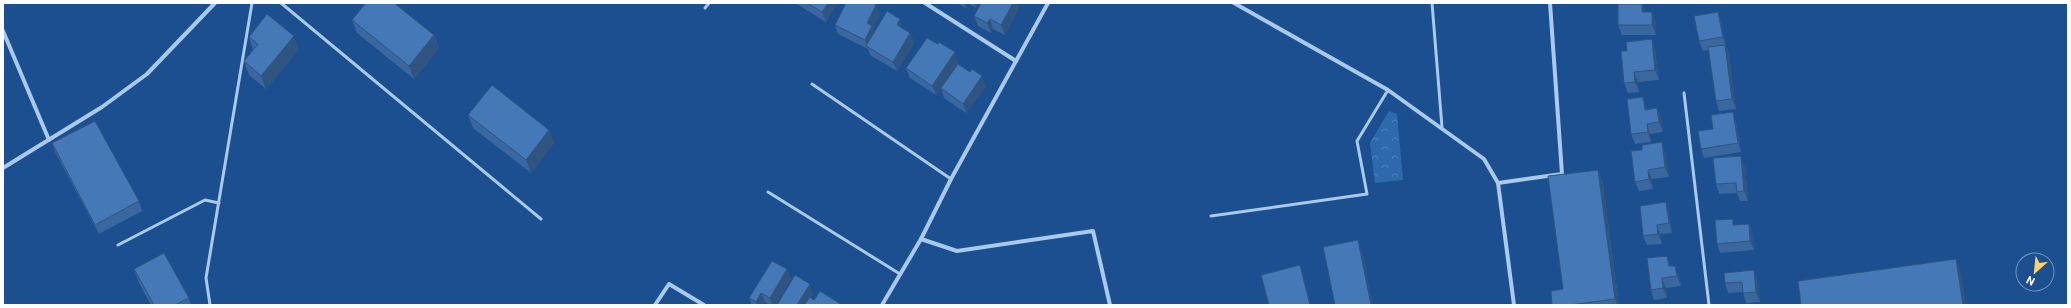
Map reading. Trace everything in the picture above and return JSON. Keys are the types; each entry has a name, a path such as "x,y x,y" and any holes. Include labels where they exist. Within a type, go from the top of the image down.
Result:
{"street":[{"path":"3,168 102,107 148,74 215,3"},
{"path":"925,3 1016,61"},
{"path":"882,305 921,239 951,180 1048,3"},
{"path":"1234,3 1388,90 1442,127 1484,159 1498,183 1514,305"},
{"path":"1498,183 1562,174 1550,3"},
{"path":"3,31 49,140"},
{"path":"921,239 957,251 1093,231 1110,305"},
{"path":"655,305 669,284 704,305"}],"lane":[{"path":"210,305 206,278 252,3"},
{"path":"281,3 540,219"},
{"path":"705,8 709,3"},
{"path":"1432,3 1442,127"},
{"path":"812,84 951,180"},
{"path":"1211,216 1366,194 1357,141 1388,90"},
{"path":"1684,93 1709,305"},
{"path":"768,192 900,274"},
{"path":"118,244 206,200 219,203"}],"green space":[{"path":"1389,111 1397,114 1403,180 1375,183 1370,143"}],"building":[{"path":"366,3 394,3 434,35 409,66 352,20"},
{"path":"807,3 828,3 822,12"},
{"path":"846,3 873,3 876,5 867,23 872,26 865,40 835,25"},
{"path":"981,3 1013,3 1001,25 990,19 987,23 974,16"},
{"path":"1618,4 1642,4 1642,12 1652,12 1652,25 1618,25"},
{"path":"887,11 900,19 897,25 910,33 893,62 866,46"},
{"path":"1718,12 1723,37 1699,41 1694,16"},
{"path":"267,14 294,36 261,76 244,61 258,44 249,37"},
{"path":"927,38 938,44 939,42 955,52 932,86 906,68"},
{"path":"1652,39 1655,70 1634,72 1635,82 1624,83 1621,51 1627,51 1626,42"},
{"path":"1725,45 1732,99 1716,101 1708,47"},
{"path":"958,64 970,72 972,69 982,76 963,104 941,88"},
{"path":"492,85 549,130 526,160 468,115"},
{"path":"1643,97 1645,110 1657,108 1659,122 1647,124 1648,132 1631,134 1627,99"},
{"path":"1733,112 1738,143 1701,149 1698,131 1713,129 1711,115"},
{"path":"95,121 139,201 95,225 52,143"},
{"path":"1662,142 1665,167 1648,170 1649,179 1635,182 1631,151 1642,150 1642,145"},
{"path":"1741,156 1744,191 1737,192 1736,183 1716,184 1713,158"},
{"path":"1598,170 1615,299 1570,305 1552,305 1551,291 1563,289 1548,176"},
{"path":"1666,202 1669,223 1657,225 1658,234 1643,236 1640,206"},
{"path":"1733,219 1733,225 1749,224 1750,241 1717,244 1715,220"},
{"path":"1358,240 1371,305 1335,305 1323,247"},
{"path":"164,253 189,298 175,305 154,305 134,269"},
{"path":"1667,256 1669,266 1675,266 1677,276 1662,278 1663,288 1651,290 1647,258"},
{"path":"1956,259 1963,305 1801,305 1798,281"},
{"path":"772,261 787,269 770,298 761,293 756,302 749,298"},
{"path":"1300,265 1310,305 1269,305 1261,275"},
{"path":"1754,270 1756,292 1743,293 1742,282 1725,283 1724,273"},
{"path":"795,275 810,284 797,305 777,305"},
{"path":"820,291 842,305 804,305 810,297 814,300"}]}
